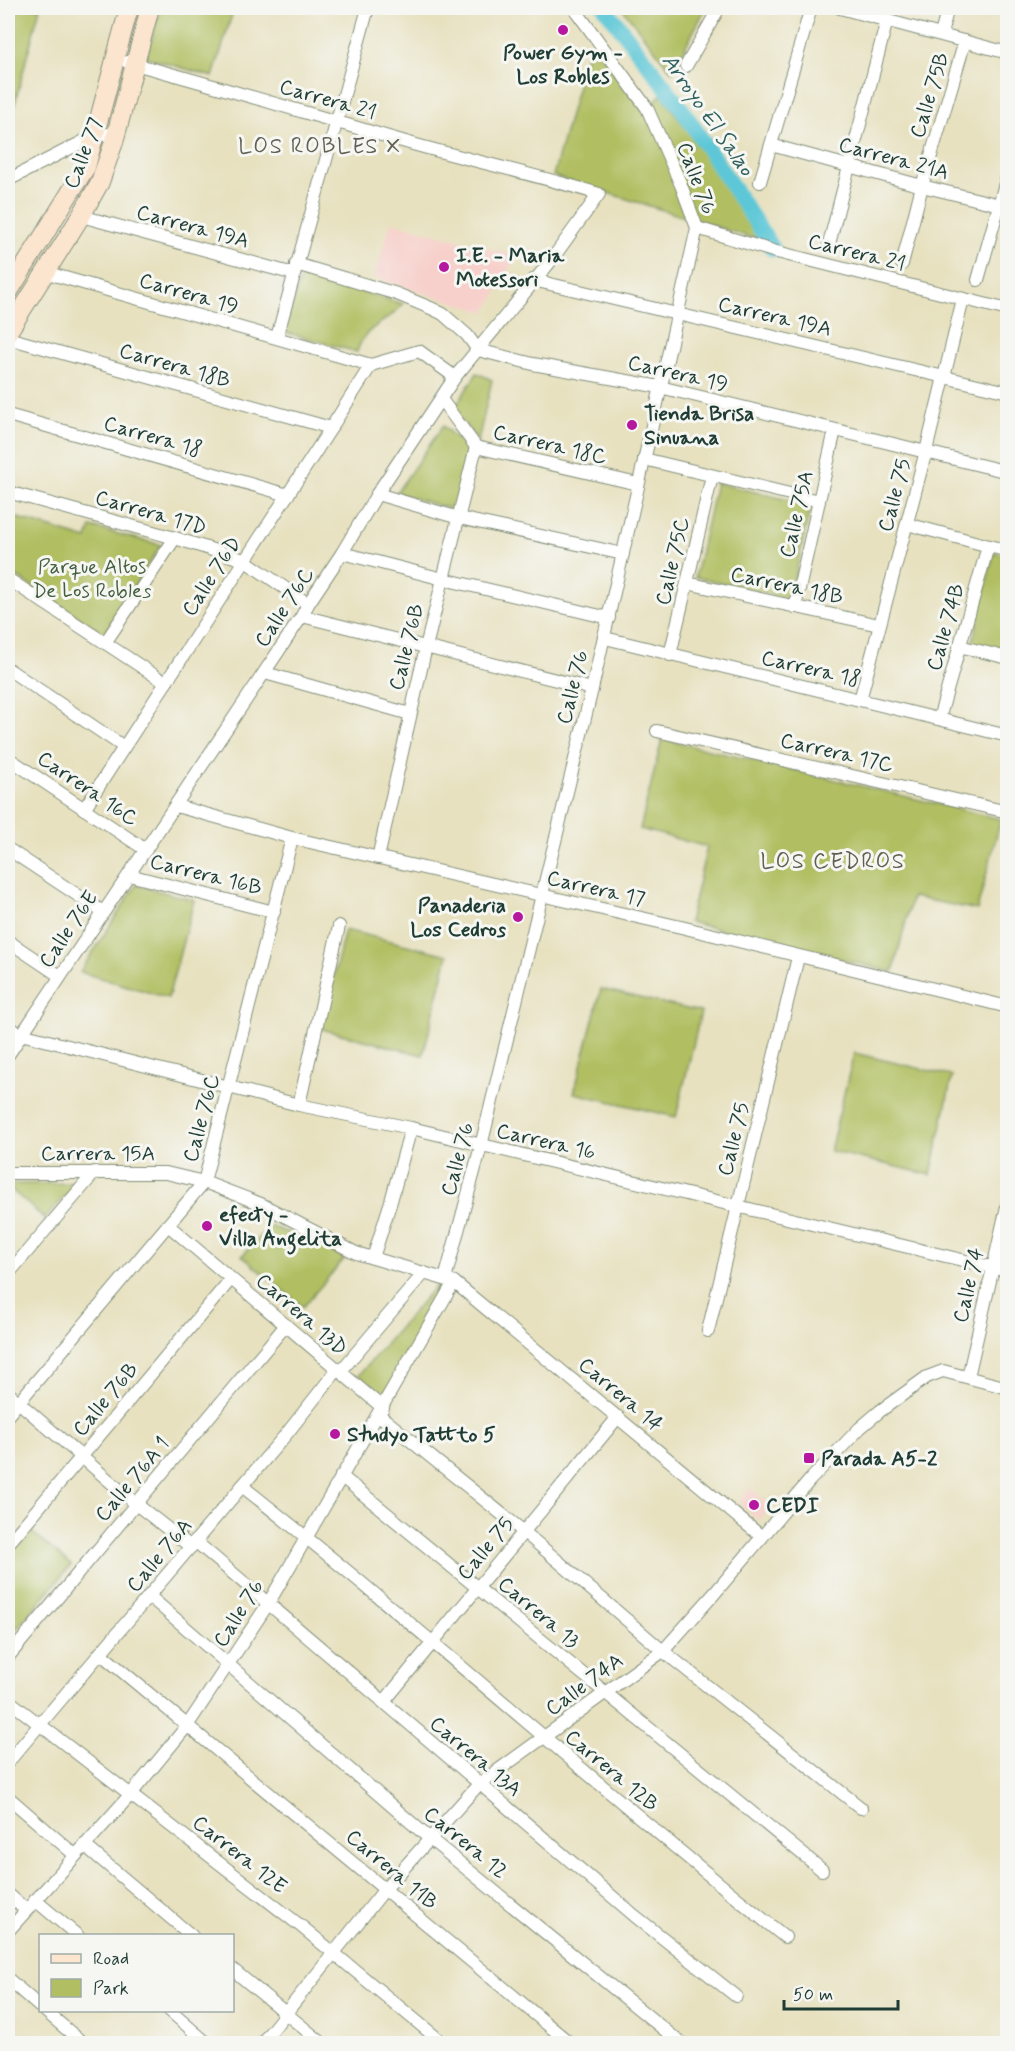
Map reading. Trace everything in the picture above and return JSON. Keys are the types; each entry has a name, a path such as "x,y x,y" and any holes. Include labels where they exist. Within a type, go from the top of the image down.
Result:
{"street":[{"name":"Calle 77","path":"8,293 82,173 129,8"},
{"name":"Calle 77","path":"8,332 100,182 116,133 150,8"},
{"path":"277,338 368,8"},
{"name":"Calle 76","path":"8,1931 131,1794 187,1726 268,1604 341,1476 381,1412 450,1281 609,618 697,228 647,108 574,8"},
{"path":"686,66 718,8"},
{"path":"760,182 811,8"},
{"path":"840,8 880,15 1008,53"},
{"name":"Calle 75B","path":"941,34 948,8"},
{"path":"829,244 849,167 880,15"},
{"name":"Calle 75B","path":"903,264 922,186 965,41"},
{"name":"Carrera 21","path":"115,59 336,120 420,146 549,178 599,194 550,262 533,280"},
{"path":"8,180 94,136 116,133"},
{"name":"Carrera 21A","path":"771,145 1003,206"},
{"path":"978,280 1003,206 1008,173"},
{"name":"Carrera 19A","path":"81,216 397,294 443,314 467,335 478,350"},
{"name":"Carrera 21","path":"697,228 773,251 1008,310"},
{"name":"Carrera 19","path":"44,272 371,365"},
{"path":"478,350 533,280"},
{"name":"Carrera 19A","path":"533,280 1008,392"},
{"name":"Calle 75","path":"860,700 926,451 963,299"},
{"name":"Carrera 18B","path":"8,338 331,428"},
{"name":"Carrera 19","path":"478,350 533,364 660,387 1008,472"},
{"name":"Calle 76C","path":"126,880 265,673 377,494 455,377 478,350"},
{"path":"371,365 419,351 455,377"},
{"name":"Calle 76D","path":"84,809 371,365"},
{"name":"Carrera 18C","path":"441,399 476,447 638,484"},
{"name":"Carrera 18","path":"8,415 288,495"},
{"name":"Calle 75A","path":"795,607 835,430"},
{"name":"Calle 76B","path":"378,858 442,579 476,447"},
{"path":"644,459 819,501"},
{"name":"Calle 75C","path":"670,655 712,476"},
{"name":"Carrera 17D","path":"8,492 175,538 244,560 308,603"},
{"path":"377,494 459,518 623,554"},
{"path":"907,524 1008,551"},
{"path":"105,643 175,538"},
{"name":"Calle 74B","path":"939,719 988,546"},
{"path":"342,553 609,618"},
{"path":"8,579 166,683"},
{"name":"Carrera 18B","path":"687,583 879,625"},
{"path":"302,616 592,689"},
{"name":"Carrera 18","path":"604,638 1008,736"},
{"path":"960,646 1008,658"},
{"path":"8,669 124,747"},
{"path":"265,673 410,714"},
{"name":"Carrera 17C","path":"657,731 1008,812"},
{"name":"Carrera 16C","path":"8,758 146,850"},
{"name":"Carrera 17","path":"176,806 292,838 1008,1006"},
{"name":"Calle 76C","path":"8,1415 204,1182 230,1088 292,838"},
{"path":"8,849 103,912"},
{"name":"Carrera 16B","path":"126,880 273,912"},
{"name":"Calle 76E","path":"8,1055 126,880"},
{"path":"299,1105 339,927"},
{"path":"8,941 60,976"},
{"name":"Calle 75","path":"708,1331 798,957"},
{"name":"Carrera 16","path":"8,1027 21,1034 299,1105 411,1128 1008,1270"},
{"path":"373,1258 411,1128"},
{"path":"8,1274 95,1172"},
{"name":"Carrera 15A","path":"8,1173 166,1173 204,1182 261,1204 356,1253 450,1281"},
{"name":"Calle 74","path":"968,1377 1008,1202"},
{"name":"Carrera 13D","path":"168,1225 286,1325 381,1412"},
{"name":"Calle 76A","path":"8,1762 338,1371 424,1273"},
{"name":"Calle 76B","path":"8,1544 231,1278"},
{"name":"Carrera 14","path":"450,1281 762,1537"},
{"name":"Calle 76A 1","path":"8,1657 286,1325"},
{"name":"Calle 74A","path":"261,2043 385,1889 479,1784 663,1651 810,1480 860,1428 897,1397 927,1377 943,1371 968,1377"},
{"path":"968,1377 1008,1388"},
{"name":"Carrera 13A","path":"8,1393 136,1504 193,1544 268,1604 635,1916 736,1996"},
{"path":"381,1412 663,1651 861,1808"},
{"name":"Calle 75","path":"383,1703 618,1417"},
{"name":"Carrera 13","path":"341,1476 822,1870"},
{"name":"Carrera 12B","path":"242,1486 687,1858 785,1937"},
{"name":"Carrera 12","path":"149,1596 429,1838 682,2043"},
{"name":"Carrera 11B","path":"100,1653 571,2043"},
{"name":"Carrera 12E","path":"8,1700 333,1952 444,2043"},
{"path":"8,1797 75,1855"},
{"path":"84,1845 191,1934"},
{"path":"8,1894 26,1910"},
{"path":"35,1900 77,1934"},
{"path":"234,1971 323,2043"},
{"path":"8,1979 39,2006"},
{"path":"46,2012 84,2043"},
{"path":"171,2012 208,2043"}],"shaded area":[{"name":"I.E. - Maria Motessori","path":"391,222 516,256 486,312 374,278"},
{"name":"CEDI","path":"749,1488 769,1507 759,1520 739,1503"}],"green space":[{"path":"8,8 40,8 8,129"},
{"path":"161,8 234,8 213,77 146,57"},
{"path":"622,8 706,8 672,72"},
{"path":"590,42 644,111 662,94 765,242 553,176"},
{"path":"302,274 403,304 365,336 357,352 284,332"},
{"path":"477,373 492,380 478,441 453,410"},
{"path":"443,426 468,449 455,510 396,493"},
{"path":"716,483 811,505 790,599 695,577"},
{"name":"Parque Altos De Los Robles","path":"8,515 87,539 91,527 161,545 104,634 8,571"},
{"path":"994,552 1007,555 1007,653 972,644"},
{"path":"662,739 1001,819 977,910 912,897 893,972 689,922 707,847 640,829"},
{"path":"136,885 194,900 168,998 80,972"},
{"path":"345,930 448,955 423,1055 321,1029"},
{"path":"601,989 701,1012 676,1117 574,1093"},
{"path":"854,1053 952,1076 931,1175 830,1151"},
{"path":"77,1183 45,1219 8,1187 8,1184"},
{"path":"269,1226 303,1238 345,1258 303,1307 242,1256"},
{"path":"437,1284 449,1288 385,1399 359,1375"},
{"path":"26,1527 71,1565 8,1639 8,1549"}],"waterway":[{"name":"Arroyo El Salao","path":"605,8 680,106 773,249"}],"place":[{"name":"Power Gym - Los Robles","path":"563,30"},
{"name":"I.E. - Maria Motessori","path":"444,267"},
{"name":"Tienda Brisa Sinuana","path":"632,425"},
{"name":"Panaderia Los Cedros","path":"518,917"},
{"name":"efecty - Villa Angelita","path":"207,1226"},
{"name":"Studyo Tattto 5","path":"335,1434"},
{"name":"Parada A5-2","path":"809,1458"},
{"name":"CEDI","path":"754,1505"}],"district":[{"name":"LOS ROBLES X","path":"320,145"},
{"name":"LOS CEDROS","path":"833,860"}]}
